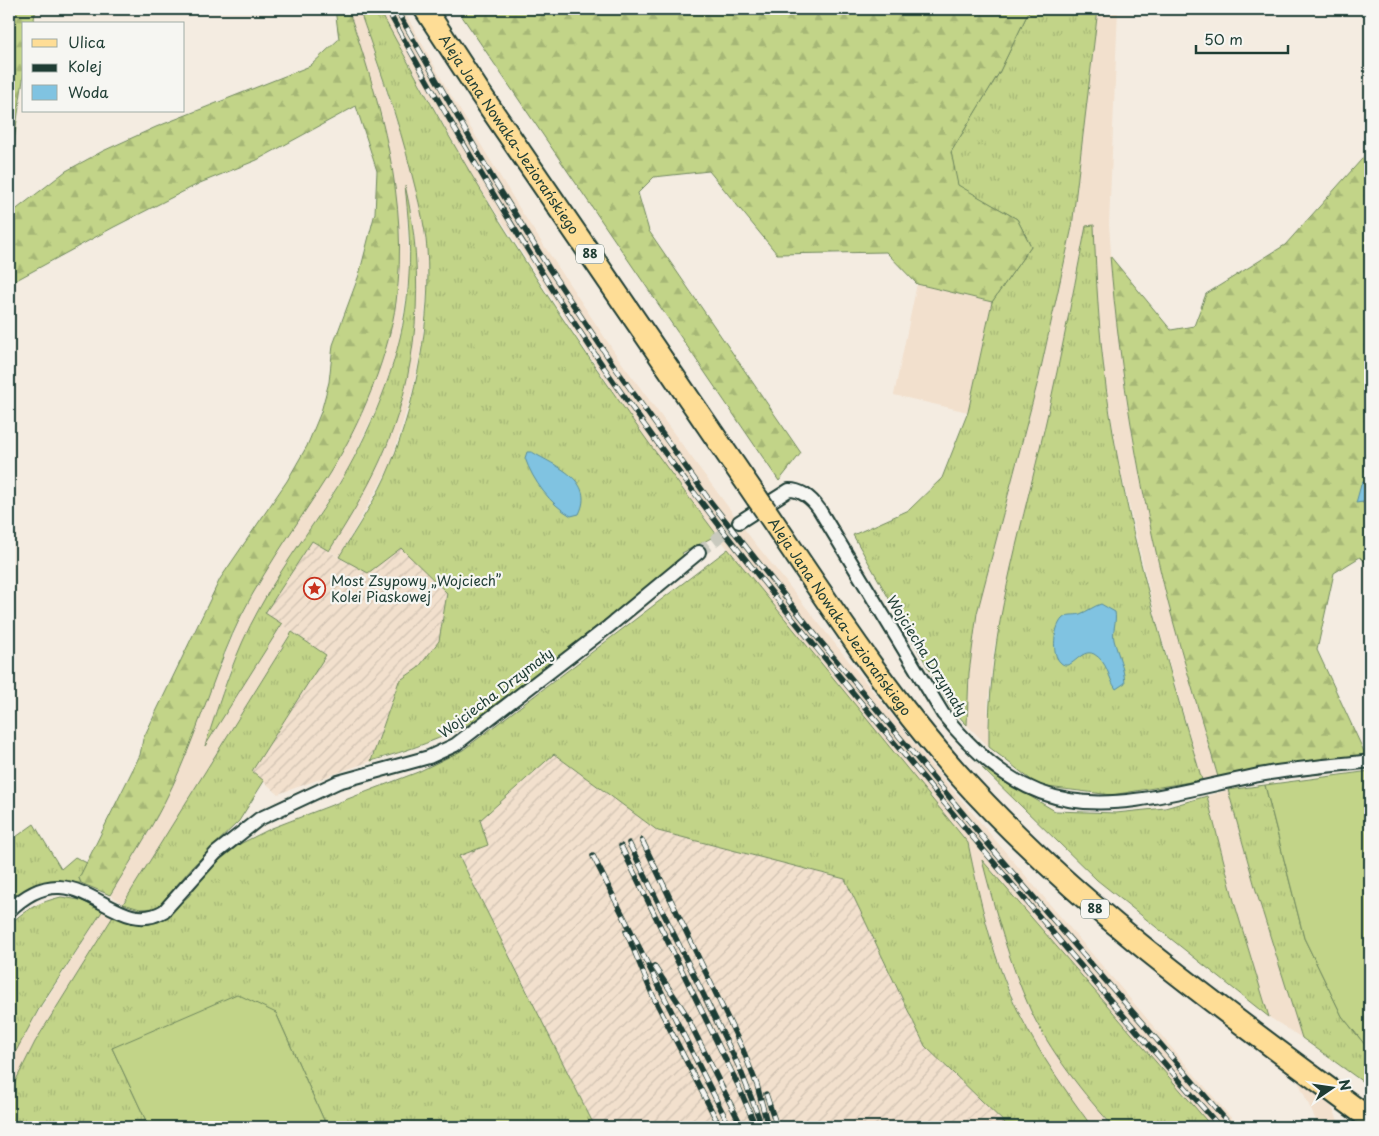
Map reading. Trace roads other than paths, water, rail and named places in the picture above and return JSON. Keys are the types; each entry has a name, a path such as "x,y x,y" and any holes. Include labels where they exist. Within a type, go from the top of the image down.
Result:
{"main road":[{"name":"Aleja Jana Nowaka-Jeziorańskiego","path":"425,9 480,93 768,501 902,684 966,764 1027,826 1125,917 1370,1102"},
{"name":"Aleja Jana Nowaka-Jeziorańskiego","path":"441,9 768,501 893,695 959,774 1024,843 1067,884 1161,963 1370,1119"}],"street":[{"name":"Wojciecha Drzymały","path":"739,522 789,490 802,492 809,497 823,516 943,714 964,739 990,762 1036,792 1071,801 1110,803 1298,768 1370,761"},
{"name":"Wojciecha Drzymały","path":"9,911 37,892 67,887 80,890 133,917 154,916 164,910 216,853 259,819 338,782 429,757 455,745 608,627 699,552"}],"water":[{"path":"527,452 532,452 561,469 578,483 582,492 583,502 579,514 571,516 563,511 543,491 528,467 525,458"},
{"path":"1370,472 1370,501 1356,503 1361,485"},
{"path":"1101,604 1115,612 1114,640 1125,683 1116,689 1102,661 1094,654 1084,654 1072,663 1064,665 1055,653 1055,634 1062,619 1069,615 1080,614"}],"tunnel":[{"path":"699,552 739,522"}],"railway":[{"path":"387,9 519,237 605,369 676,468 749,564 863,705 1060,941 1220,1127"},
{"path":"396,9 492,177 550,270 612,363 710,501 821,642 999,857 1232,1127"},
{"path":"642,840 743,1050 757,1085 768,1127"},
{"path":"629,843 740,1069 759,1118"},
{"path":"621,846 738,1085 756,1127"},
{"path":"593,856 730,1127"},
{"path":"626,931 652,994 720,1127"},
{"path":"654,966 684,1011 742,1127"},
{"path":"766,1094 777,1127"}],"place":[{"name":"Most Zsypowy „Wojciech” Kolei Piaskowej","path":"315,589"}]}
